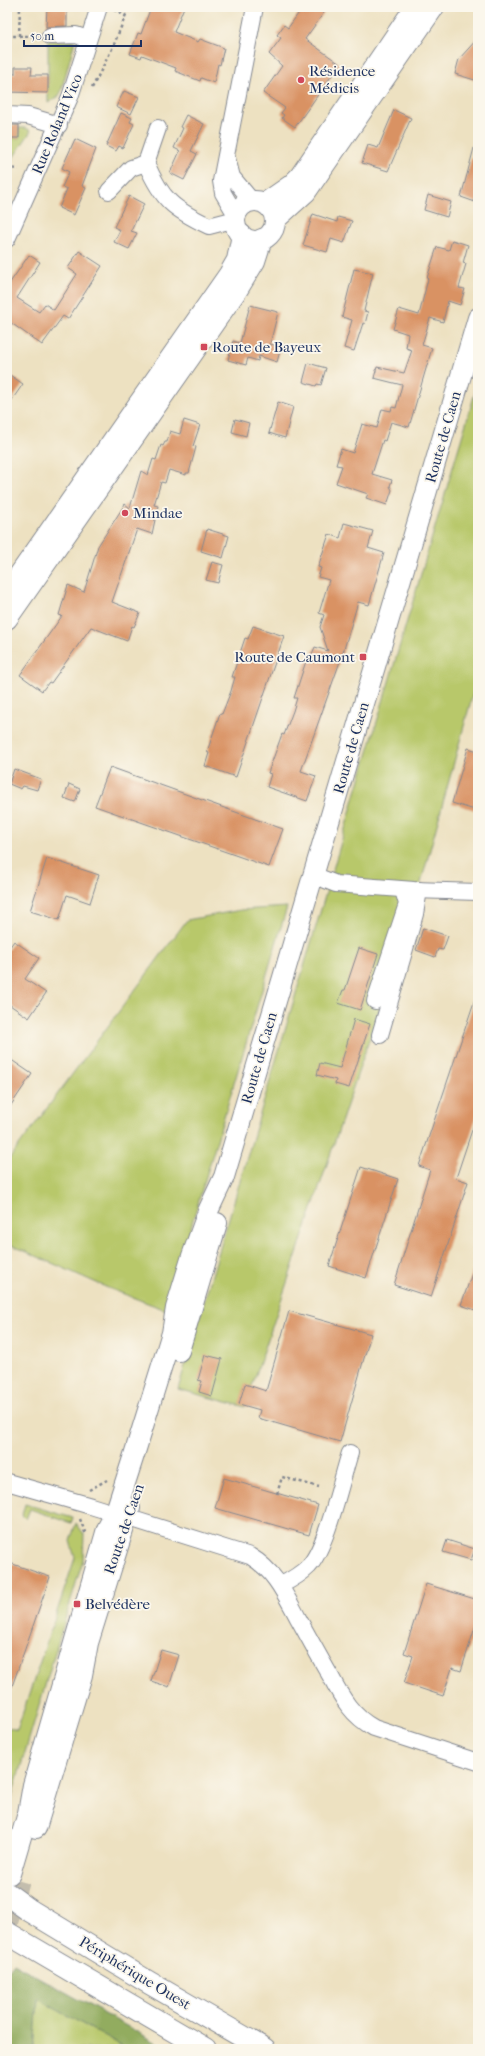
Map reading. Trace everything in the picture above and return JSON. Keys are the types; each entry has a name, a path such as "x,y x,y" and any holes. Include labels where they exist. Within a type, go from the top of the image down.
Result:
{"highway":[{"name":"Périphérique Ouest","path":"12,1883 29,1910 148,1982 264,2049"},
{"name":"Périphérique Ouest","path":"14,1937 205,2049"}],"main road":[{"path":"7,592 229,274 237,260 238,223 242,206 259,202 292,185 300,176 415,7"},
{"path":"275,220 306,192 434,7"},
{"path":"7,619 238,289 255,261 262,239 273,230 275,220 273,210 259,202"},
{"path":"238,223 251,240 262,239"},
{"name":"Route de Caen","path":"12,1883 33,1785 104,1542 136,1494 208,1257 220,1212 224,1177 478,318"},
{"name":"Route de Caen","path":"12,1883 82,1676 88,1643 120,1516"}],"street":[{"path":"158,128 146,163 154,182 166,200 181,212 209,226 238,223 223,193 221,181 255,7"},
{"name":"Rue Roland Vico","path":"7,239 12,214 59,125 81,67 88,39 106,8"},
{"path":"50,36 76,35 88,39"},
{"path":"7,115 28,116 59,125"},
{"path":"226,157 232,177 259,202"},
{"path":"109,191 132,168 146,163"},
{"path":"313,875 336,884 419,890 478,892"},
{"path":"375,1001 407,904 403,889"},
{"path":"380,1035 415,914 419,890"},
{"path":"281,1585 303,1571 317,1553 325,1533 350,1453"},
{"path":"7,1482 250,1556 260,1562 281,1585 338,1690 351,1711 362,1722 374,1728 478,1762"}],"path":[{"path":"19,36 20,7"},
{"path":"92,88 129,7"},
{"path":"106,8 126,15"},
{"path":"7,36 50,36"},
{"path":"7,168 19,169"},
{"path":"87,1494 94,1486 107,1481 110,1476"},
{"path":"277,1494 282,1477 318,1487"}],"green space":[{"path":"48,41 74,41 74,44 61,92 58,97 48,103"},
{"path":"19,128 26,128 31,131 11,161 7,161 7,138 19,138"},
{"path":"478,383 478,675 416,901 245,1407 178,1389"},
{"path":"287,907 166,1310 108,1288 7,1243 7,1162 187,920 241,910"},
{"path":"25,1504 73,1518 71,1523 30,1509 26,1519 22,1515"},
{"path":"76,1523 84,1534 83,1560 7,1812 7,1727 17,1730 75,1558 70,1541"},
{"path":"13,1963 168,2049 127,2049 38,1999 34,2049 7,2049 7,1971"},
{"path":"38,1999 127,2049 34,2049"}],"building":[{"path":"47,7 67,7 67,26 46,27"},
{"path":"151,7 184,7 174,32 198,42 200,39 224,48 220,65 218,64 214,83 201,78 200,81 175,71 176,68 142,55 141,58 130,54 138,33 141,34"},
{"name":"Résidence Médicis","path":"303,7 328,7 305,39 340,64 295,127 282,118 284,115 281,113 285,108 263,93 282,66 269,54 281,38 277,35 284,25 288,28"},
{"path":"478,38 478,81 455,74 459,59"},
{"path":"15,67 32,67 31,75 48,75 48,93 7,92 7,74 15,74"},
{"path":"124,91 139,97 131,114 116,107"},
{"path":"394,110 411,118 388,171 362,163 368,145 378,148"},
{"path":"121,113 132,118 130,122 134,124 123,148 119,146 116,151 106,146"},
{"path":"186,115 204,124 191,151 197,154 184,180 170,173 180,151 174,148 183,128 180,127"},
{"path":"7,125 19,125 19,138 7,138"},
{"path":"75,139 96,149 82,186 86,188 74,215 59,208 67,189 62,187 69,172 62,168"},
{"path":"474,148 478,149 478,203 461,197"},
{"path":"428,195 451,202 447,217 424,210"},
{"path":"129,196 144,204 131,231 137,233 129,249 114,242 120,230 114,227"},
{"path":"313,214 337,222 338,217 352,221 344,243 331,239 327,252 303,245"},
{"path":"452,240 468,245 463,263 466,264 459,288 465,289 460,305 448,301 443,322 430,318 422,345 432,348 409,427 391,422 385,441 383,440 372,474 392,480 390,486 392,490 387,505 366,498 368,494 336,483 342,466 336,465 341,449 353,453 362,424 377,428 382,409 391,411 392,407 396,408 402,385 374,378 377,367 404,373 412,350 406,348 408,334 393,329 399,309 419,315 427,278 437,247 449,250"},
{"path":"79,251 102,266 68,319 63,316 42,345 7,320 7,287 29,255 40,262 17,298 39,312 45,304 54,310 77,274 68,268"},
{"path":"354,269 373,273 364,311 368,312 365,324 363,323 354,351 344,348 352,320 342,317"},
{"path":"250,305 278,312 270,344 281,347 277,362 259,356 258,361 248,358 246,365 228,360 233,341 240,343"},
{"path":"308,363 326,368 321,385 317,384 316,386 303,382"},
{"path":"7,373 23,384 7,407"},
{"path":"278,402 293,407 285,438 269,433"},
{"path":"235,419 249,423 246,436 232,432"},
{"path":"184,420 200,425 193,446 196,447 189,473 186,473 186,475 169,470 165,483 161,482 154,505 158,506 152,534 137,529 112,602 140,613 134,627 132,626 127,641 91,627 51,683 49,682 42,691 20,675 62,616 59,615 68,585 84,592 98,546 125,504 130,508 141,471 148,475 153,459 156,460 161,445 163,446 165,442 167,442 170,431 180,434"},
{"path":"344,523 373,531 368,548 384,553 369,605 358,602 342,656 301,771 316,776 307,801 267,787 271,774 268,773 282,734 284,735 293,711 297,698 294,698 307,658 310,659 315,647 328,651 320,627 324,615 319,613 329,580 318,577 321,568 318,567 329,534 340,538"},
{"path":"207,529 229,536 223,558 201,551"},
{"path":"212,562 223,565 218,583 206,580"},
{"path":"253,626 284,636 236,777 205,766 209,753 207,752 220,713 222,714 231,691 235,677 232,677 245,638 248,639"},
{"path":"468,748 478,751 478,811 452,803"},
{"path":"110,767 283,829 269,867 95,806"},
{"path":"14,769 41,779 37,790 23,786 21,789 9,784"},
{"path":"69,784 80,789 75,802 64,798"},
{"path":"47,858 99,875 90,903 67,895 59,920 30,911"},
{"path":"423,928 448,936 443,950 438,949 435,957 416,950"},
{"path":"14,941 39,958 25,979 46,993 29,1018 7,1003 7,951"},
{"path":"359,948 378,954 360,1010 338,1003 343,990 345,990"},
{"path":"476,996 478,996 478,1112 456,1178 468,1182 431,1297 394,1285 430,1170 419,1166"},
{"path":"354,1019 370,1024 349,1088 335,1084 336,1080 317,1075 320,1063 340,1068"},
{"path":"7,1057 32,1074 7,1111"},
{"path":"361,1167 398,1179 366,1278 329,1266"},
{"path":"476,1262 478,1263 478,1311 461,1305"},
{"path":"289,1311 371,1334 340,1442 258,1418 260,1410 239,1404 245,1384 266,1391"},
{"path":"205,1355 222,1359 212,1396 199,1392 202,1381 198,1380"},
{"path":"224,1478 318,1505 309,1535 215,1508"},
{"path":"447,1540 475,1549 471,1560 443,1552"},
{"path":"7,1562 50,1577 9,1695 7,1694"},
{"path":"426,1584 478,1600 478,1618 461,1671 452,1668 443,1696 404,1683 413,1656 404,1653"},
{"path":"161,1650 179,1655 169,1687 151,1681"}],"tunnel":[{"path":"7,1926 20,1881"}],"place":[{"name":"Résidence Médicis","path":"301,80"},
{"name":"Route de Bayeux","path":"204,347"},
{"name":"Mindae","path":"125,513"},
{"name":"Route de Caumont","path":"363,657"},
{"name":"Belvédère","path":"77,1604"}]}
